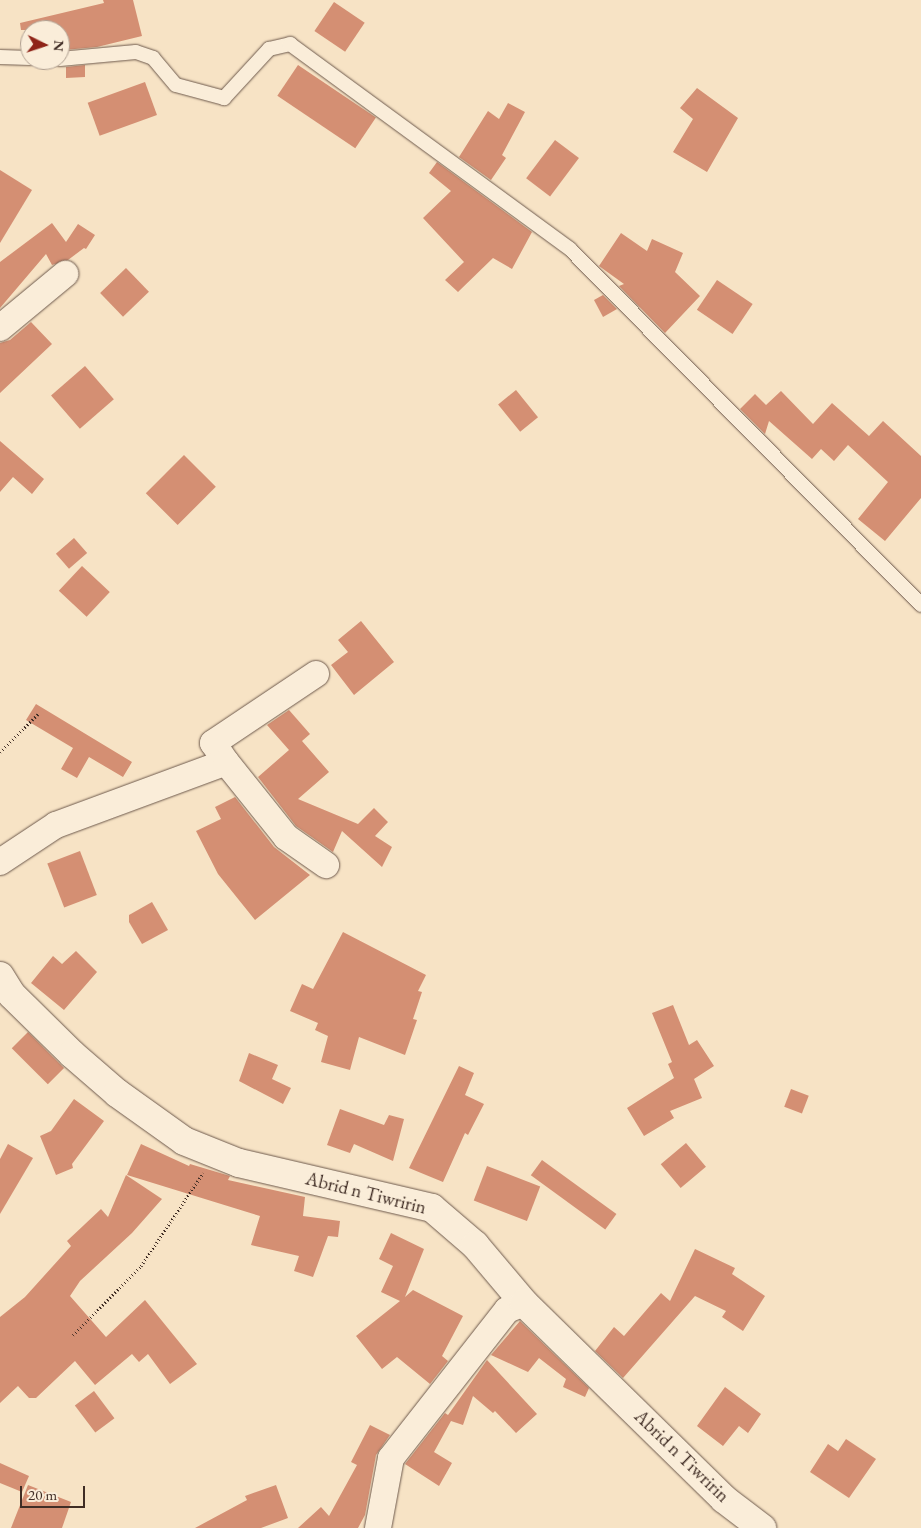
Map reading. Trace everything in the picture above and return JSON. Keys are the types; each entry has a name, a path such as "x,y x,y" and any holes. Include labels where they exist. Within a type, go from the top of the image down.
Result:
{"street":[{"path":"0,328 65,274"},
{"path":"316,674 213,743 226,762 286,836 326,865"},
{"path":"0,862 56,824 226,762"},
{"name":"Abrid n Tiwririn","path":"0,976 12,995 117,1093 184,1141 239,1163 432,1208 475,1245 524,1303 724,1499 762,1528"},
{"path":"378,1528 391,1458 507,1310 524,1303"}],"lane":[{"path":"70,57 136,52 153,58 176,85 224,98 268,49 290,44 570,249 921,605"},
{"path":"0,57 20,58"}],"path":[{"path":"0,752 38,714"},
{"path":"73,1335 141,1266 194,1190 214,1153"}],"building":[{"path":"103,0 133,0 142,36 97,47 70,49 70,20 33,20 104,3"},
{"path":"334,2 365,23 345,52 314,31"},
{"path":"85,65 85,77 66,78 66,70 70,70 70,67"},
{"path":"298,65 376,118 355,148 277,96"},
{"path":"145,82 157,115 100,136 88,103"},
{"path":"697,88 738,118 707,172 673,152 693,119 680,108"},
{"path":"508,103 525,112 502,155 506,158 491,180 459,157 488,111 499,119"},
{"path":"555,140 579,158 550,196 526,178"},
{"path":"437,162 532,232 512,269 493,258 458,292 445,280 464,262 423,218 451,191 429,173"},
{"path":"0,170 32,190 0,243"},
{"path":"52,223 66,242 78,224 95,235 86,249 84,248 68,260 52,265 46,254 0,308 0,262"},
{"path":"621,233 647,251 652,239 683,253 675,272 700,296 665,333 619,286 624,284 599,266"},
{"path":"126,268 149,292 123,317 100,293"},
{"path":"717,280 753,304 733,334 697,310"},
{"path":"603,295 617,309 603,317 594,300"},
{"path":"31,322 52,344 0,393 0,343 10,340"},
{"path":"85,366 114,399 80,429 51,396"},
{"path":"516,390 538,417 520,432 498,404"},
{"path":"781,391 813,424 832,403 869,436 883,421 921,456 921,498 885,541 858,519 888,482 848,445 834,461 821,449 812,459 769,421 765,434 740,409 755,394 766,405"},
{"path":"0,441 44,479 32,494 13,477 0,492"},
{"path":"184,455 216,487 178,525 146,493"},
{"path":"74,538 87,553 69,569 56,554"},
{"path":"82,566 110,592 87,617 59,591"},
{"path":"361,621 394,662 354,695 331,665 348,652 338,640"},
{"path":"36,704 132,762 123,777 89,757 77,778 61,769 73,748 26,720"},
{"path":"289,710 310,734 302,741 329,772 298,799 358,824 374,808 388,822 375,836 392,847 382,867 342,831 333,852 296,826 258,777 289,750 267,725"},
{"path":"235,797 274,847 310,875 255,920 218,874 196,831 221,819 215,807"},
{"path":"80,851 97,895 64,907 47,864"},
{"path":"152,902 168,930 142,944 129,922 129,915"},
{"path":"343,932 426,975 418,991 422,992 413,1019 417,1020 405,1055 359,1037 350,1070 321,1062 328,1036 315,1030 318,1023 290,1011 302,984 313,989"},
{"path":"76,951 97,972 64,1010 31,983 53,956 62,964"},
{"path":"673,1005 689,1045 697,1040 714,1066 694,1079 702,1098 670,1111 674,1118 644,1136 627,1108 674,1078 668,1064 672,1062 652,1013"},
{"path":"28,1032 64,1068 48,1084 12,1048"},
{"path":"249,1053 278,1065 272,1079 291,1088 283,1104 239,1081"},
{"path":"459,1066 474,1073 465,1095 484,1104 468,1135 465,1133 443,1182 409,1168"},
{"path":"791,1089 809,1096 802,1114 784,1107"},
{"path":"74,1099 104,1121 72,1164 73,1168 56,1175 40,1136 51,1131"},
{"path":"340,1109 384,1125 389,1115 404,1119 393,1161 354,1144 350,1153 327,1145"},
{"path":"686,1143 706,1167 681,1188 661,1164"},
{"path":"8,1144 33,1158 0,1214 0,1159"},
{"path":"141,1144 189,1166 190,1164 230,1176 228,1180 305,1197 303,1216 340,1221 338,1237 328,1236 313,1277 294,1271 299,1256 251,1245 260,1216 127,1175"},
{"path":"542,1160 616,1214 605,1229 531,1175"},
{"path":"487,1166 540,1186 527,1221 474,1201"},
{"path":"126,1175 162,1199 132,1233 80,1281 70,1296 106,1337 145,1300 197,1364 170,1384 148,1354 139,1362 132,1354 95,1385 75,1361 36,1398 29,1398 18,1386 0,1403 0,1317 25,1297 71,1246 67,1241 101,1209 108,1217"},
{"path":"391,1233 424,1249 405,1297 413,1290 463,1316 442,1356 448,1361 430,1384 397,1357 382,1369 356,1336 400,1301 381,1292 393,1266 379,1259"},
{"path":"695,1249 735,1268 732,1274 765,1296 743,1331 722,1317 726,1311 695,1296 623,1378 595,1351 614,1327 624,1336 661,1293 670,1301"},
{"path":"520,1321 589,1388 585,1397 563,1387 566,1379 539,1358 528,1372 491,1355"},
{"path":"487,1360 537,1414 516,1433 495,1411 493,1413 473,1396 463,1425 451,1421 434,1452 452,1463 439,1486 405,1464 445,1413 448,1415"},
{"path":"725,1387 761,1414 748,1433 739,1426 723,1446 697,1426"},
{"path":"94,1391 114,1418 95,1433 75,1405"},
{"path":"370,1425 390,1435 376,1455 365,1515 358,1528 298,1528 321,1507 329,1516 357,1465 351,1462"},
{"path":"846,1439 876,1459 849,1498 810,1472 828,1444 838,1451"},
{"path":"0,1463 29,1476 22,1492 0,1483"},
{"path":"28,1485 71,1502 62,1528 11,1528"},
{"path":"276,1485 288,1518 261,1528 195,1528 247,1500 245,1496"}]}
